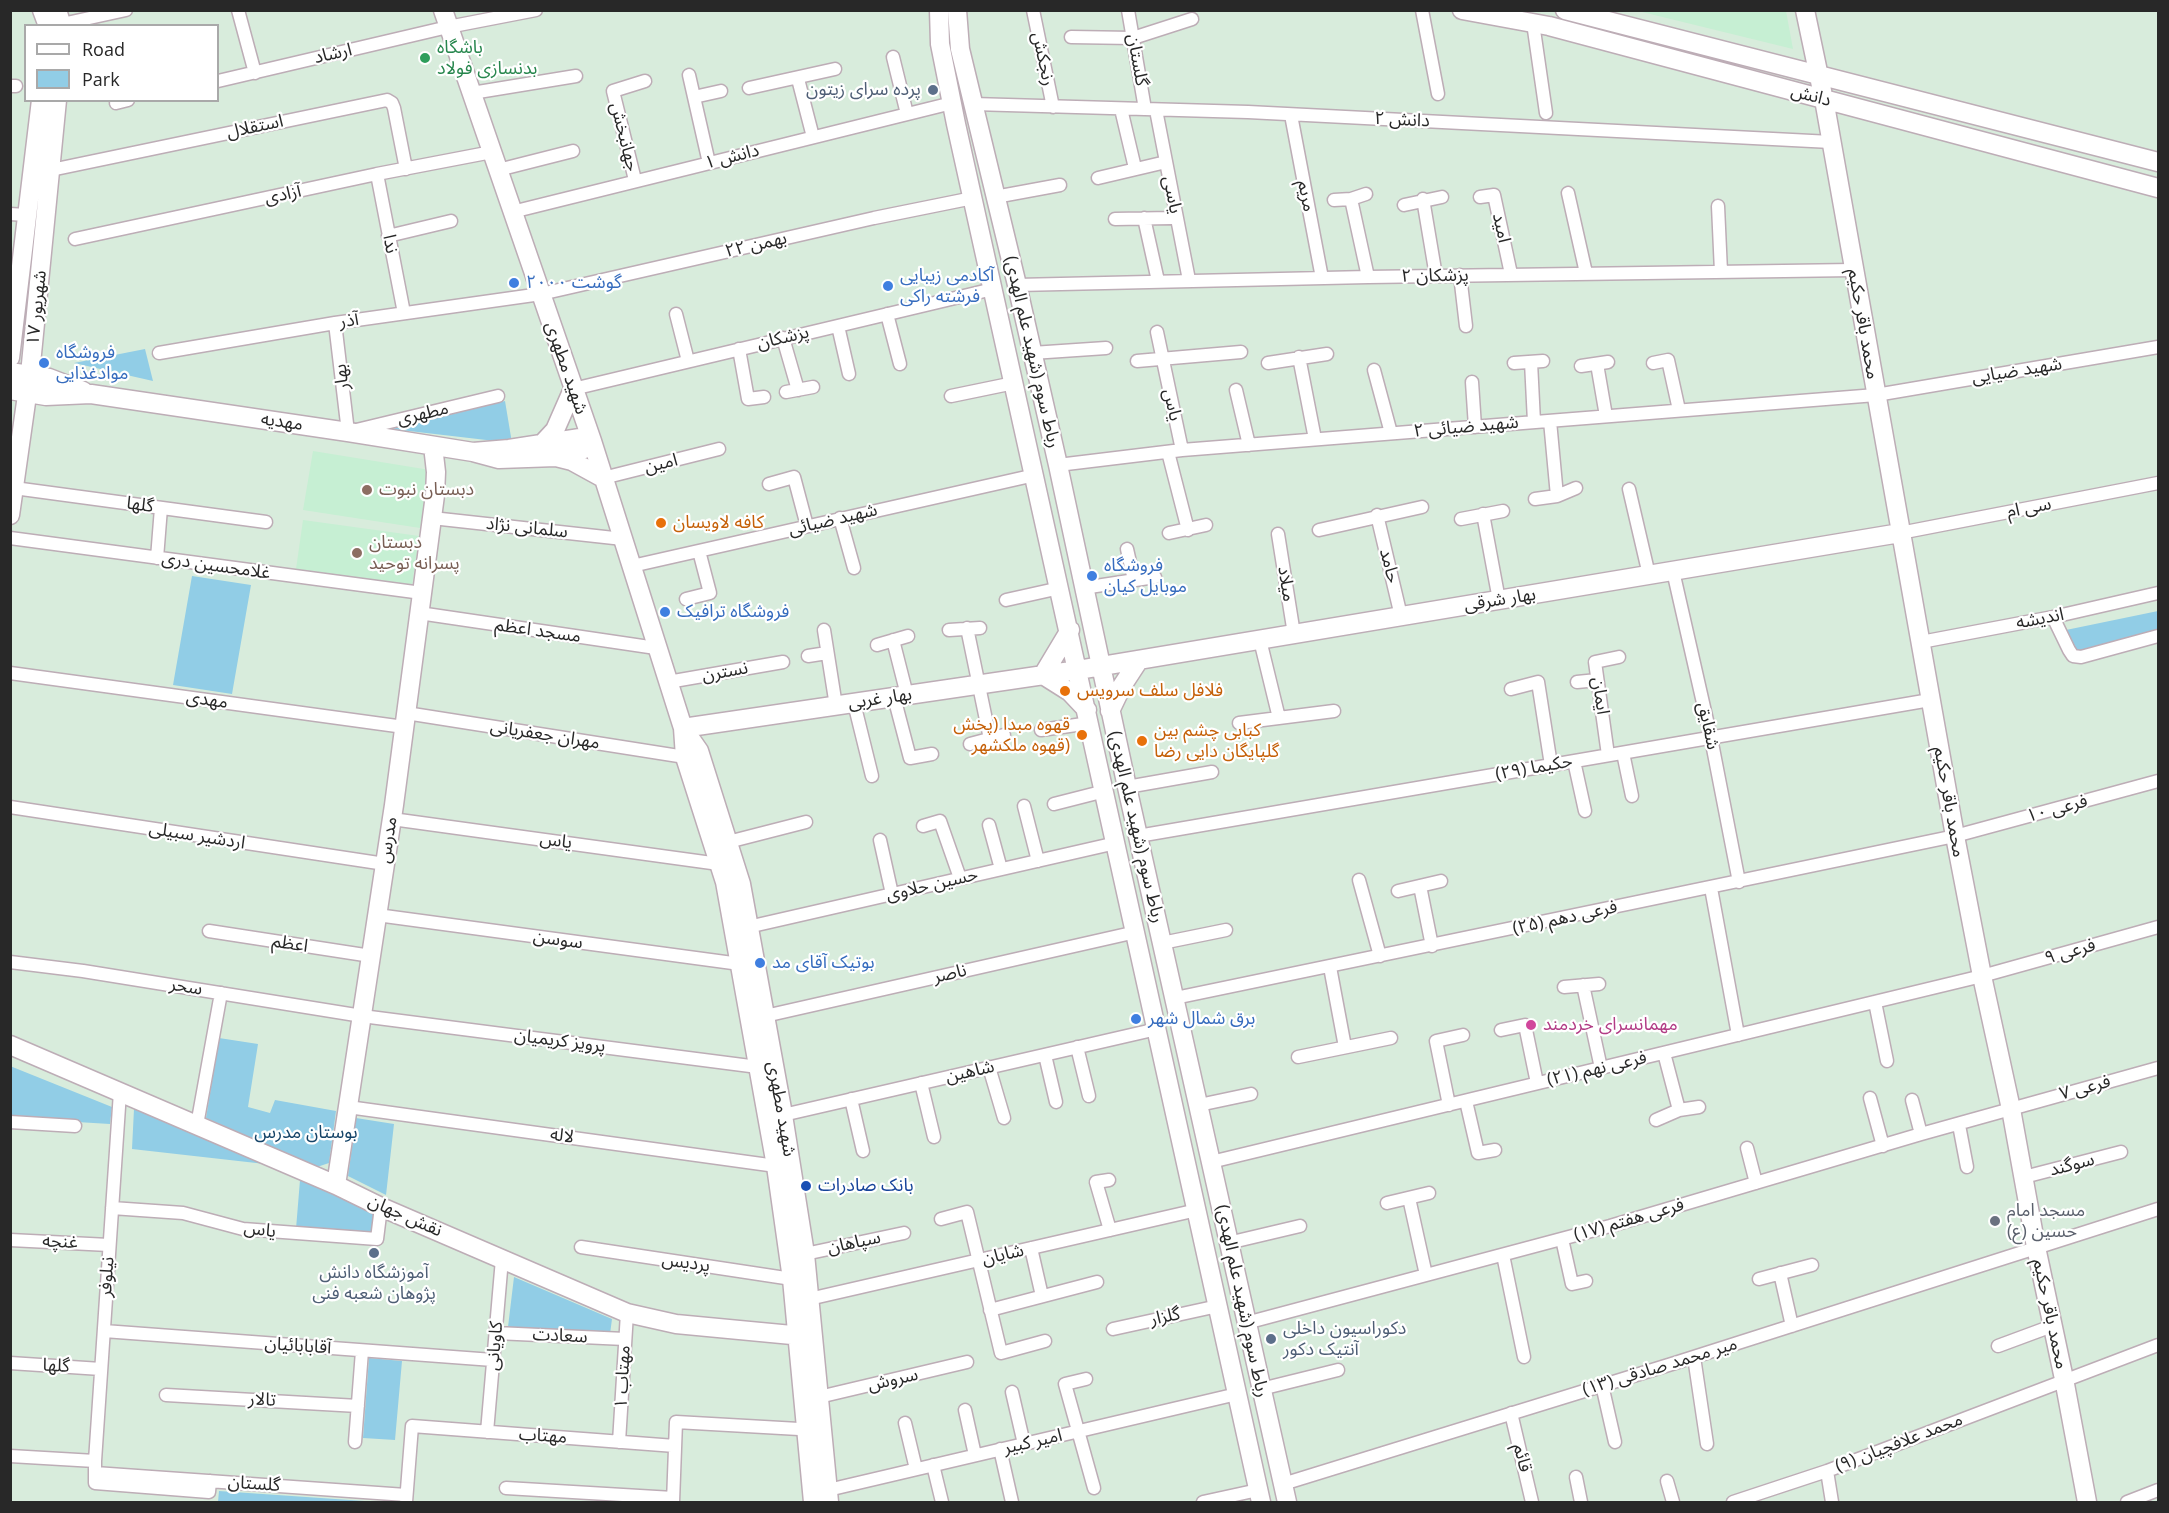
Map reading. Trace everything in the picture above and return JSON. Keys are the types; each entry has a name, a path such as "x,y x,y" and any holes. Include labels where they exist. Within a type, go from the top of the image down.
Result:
{"main road":[{"path":"42,10 57,21"},
{"name":"رباط سوم (شهید علم الهدی)","path":"939,10 940,44 952,103 1260,1496"},
{"name":"رباط سوم (شهید علم الهدی)","path":"957,10 960,49 1058,465 1100,666 1287,1503"},
{"name":"دانش","path":"1462,10 1533,23 2158,188"},
{"name":"دانش","path":"1565,10 2158,162"},
{"name":"محمد باقر حکیم","path":"1805,10 1824,99 1955,837 2011,1109 2087,1503"},
{"name":"شهید مطهری","path":"445,19 592,441 683,728 685,757 725,882 776,1166 792,1279 819,1397 829,1496"},
{"name":"۱۷ شهریور","path":"10,358 18,215 40,102"},
{"name":"۱۷ شهریور","path":"10,515 14,488 19,392 30,374 57,102"},
{"path":"2115,176 2120,152"},
{"path":"998,312 1007,316 1019,364 1026,362 1032,353"},
{"name":"مهدیه","path":"10,372 49,378 91,394"},
{"path":"542,444 555,430 573,389"},
{"path":"1016,390 1028,393 1035,399 1047,422"},
{"name":"مهدیه","path":"19,392 46,396 91,394 348,432 465,451 499,459 556,457 584,449 592,441"},
{"name":"مهدیه","path":"465,451 580,438 592,441"},
{"path":"433,446 436,472 435,495"},
{"path":"435,495 446,468 465,451"},
{"path":"556,457 573,461 603,478"},
{"name":"مدرس","path":"336,1185 392,819 435,495"},
{"name":"بهار شرقی","path":"1078,670 1900,533"},
{"path":"1070,630 1043,675 1070,692 1088,717"},
{"path":"1110,711 1122,686 1139,660"},
{"name":"بهار غربی","path":"683,728 1078,670"},
{"name":"شهید مطهری","path":"683,728 699,751 741,884 783,1115 805,1254 809,1299 804,1336 813,1503"},
{"name":"نقش جهان","path":"10,1045 627,1313 676,1324 804,1336"},
{"path":"1169,1080 1177,1087 1187,1085 1192,1077"},
{"path":"1181,1136 1188,1129 1197,1128 1205,1132"}],"street":[{"path":"57,21 126,10"},
{"path":"238,10 255,73"},
{"path":"445,19 536,10"},
{"name":"رنجکش","path":"1033,10 1053,107"},
{"name":"گلستان","path":"1128,10 1150,109"},
{"path":"1422,10 1438,94"},
{"name":"ارشاد","path":"219,81 255,73 445,19"},
{"path":"1071,38 1133,38 1192,19"},
{"path":"1533,23 1546,113"},
{"path":"893,57 907,114"},
{"path":"749,88 835,69"},
{"path":"689,75 709,163"},
{"path":"472,93 576,76"},
{"path":"798,79 813,137"},
{"name":"جهانبخش","path":"635,180 613,91 645,81"},
{"path":"694,97 721,91"},
{"name":"استقلال","path":"51,170 387,100 394,108 406,169"},
{"name":"دانش ۱","path":"512,212 952,103"},
{"name":"دانش ۲","path":"973,104 1291,115 1831,142"},
{"path":"1121,109 1135,168"},
{"name":"یاسی","path":"1150,109 1166,162 1189,280"},
{"name":"مریم","path":"1291,115 1322,278"},
{"path":"498,170 573,151"},
{"name":"آزادی","path":"75,239 377,174 492,152"},
{"path":"1098,178 1166,162"},
{"name":"ندا","path":"377,174 404,313"},
{"path":"995,197 1060,184"},
{"path":"1568,192 1586,273"},
{"path":"1334,200 1351,199 1366,194"},
{"name":"امید","path":"1480,197 1494,195 1511,274"},
{"path":"1404,205 1442,197"},
{"name":"۲۲ بهمن","path":"541,294 874,218 973,198"},
{"path":"1351,199 1368,277"},
{"path":"1424,200 1436,276"},
{"path":"1718,206 1721,272"},
{"path":"1144,218 1158,281"},
{"path":"1115,219 1171,218"},
{"path":"388,236 451,221"},
{"name":"پزشکان ۲","path":"1017,285 1511,274 1853,270"},
{"path":"1460,275 1466,326"},
{"name":"پزشکان","path":"573,389 993,289"},
{"name":"آذر","path":"159,353 335,323 541,294"},
{"path":"676,314 688,361"},
{"path":"887,314 900,364"},
{"name":"بهار","path":"335,323 348,432"},
{"path":"838,326 849,374"},
{"name":"یاس","path":"1157,332 1182,450"},
{"path":"783,339 792,391 813,387"},
{"name":"شهید ضیایی","path":"1876,394 2158,347"},
{"path":"1032,353 1106,348"},
{"path":"739,349 748,399 764,397"},
{"path":"1137,361 1241,352"},
{"path":"1268,363 1327,354"},
{"path":"1299,357 1315,440"},
{"path":"1653,363 1668,360 1679,410"},
{"path":"1514,363 1537,362 1534,422"},
{"path":"1581,366 1603,363 1606,416"},
{"path":"1374,370 1391,434"},
{"path":"1472,382 1475,427"},
{"path":"951,396 1016,390"},
{"path":"1236,390 1250,444"},
{"name":"شهید ضیائی ۲","path":"1058,465 1250,444 1876,394"},
{"name":"مطهری","path":"348,432 498,396"},
{"path":"1550,421 1557,496"},
{"name":"امین","path":"603,478 719,449"},
{"path":"1168,452 1188,530"},
{"name":"شهید ضیائی","path":"632,566 1035,475"},
{"path":"769,484 794,477 807,526"},
{"name":"سی ام","path":"1900,533 2158,483"},
{"name":"گلها","path":"14,488 266,522"},
{"path":"1535,499 1557,496 1576,488"},
{"path":"1629,489 1649,575"},
{"path":"1319,530 1377,515 1422,507"},
{"path":"157,558 161,508"},
{"path":"1461,519 1503,511"},
{"path":"1483,514 1499,600"},
{"name":"حامد","path":"1377,515 1401,616"},
{"name":"سلمانی نژاد","path":"432,518 623,538"},
{"path":"840,518 854,568"},
{"path":"1169,533 1206,525"},
{"name":"میلاد","path":"1278,534 1294,634"},
{"name":"غلامحسین دری","path":"10,538 422,593"},
{"path":"1127,549 1134,580"},
{"path":"686,599 710,593 699,550"},
{"name":"شقایق","path":"1673,571 1711,738 1739,882"},
{"path":"1083,588 1155,577"},
{"path":"1006,600 1060,588"},
{"name":"اندیشه","path":"1921,642 2053,617 2158,593"},
{"name":"مسجد اعظم","path":"419,613 656,648"},
{"path":"2053,617 2073,656 2081,657 2158,636"},
{"path":"967,628 990,739"},
{"path":"949,630 980,628"},
{"path":"824,630 836,706"},
{"path":"878,645 908,636"},
{"path":"893,640 910,758 932,754"},
{"path":"1260,640 1279,718"},
{"path":"808,656 827,653"},
{"name":"ایمان","path":"1608,755 1595,662 1619,657"},
{"name":"نسترن","path":"668,682 783,662"},
{"name":"مهدی","path":"10,673 405,720"},
{"path":"1577,682 1598,680"},
{"path":"1511,689 1538,682 1551,765"},
{"name":"حکیما (۲۹)","path":"1138,837 1930,700"},
{"path":"854,703 872,776"},
{"path":"1239,723 1334,711"},
{"path":"1041,730 1088,717"},
{"name":"مهران جعفریانی","path":"405,720 685,757"},
{"path":"970,744 1004,735"},
{"path":"1623,753 1632,796"},
{"path":"1574,761 1585,810"},
{"path":"1127,787 1212,772"},
{"name":"فرعی ۱۰","path":"1955,837 2158,781"},
{"path":"1054,804 1105,790"},
{"path":"1024,806 1038,861"},
{"name":"اردشیر سبیلی","path":"10,807 385,864"},
{"name":"یاس","path":"392,819 720,864"},
{"path":"923,826 940,821 960,878"},
{"path":"728,842 806,822"},
{"path":"988,825 1001,869"},
{"name":"فرعی دهم (۲۵)","path":"1174,998 1955,837"},
{"path":"880,840 892,894"},
{"name":"حسین حلاوی","path":"748,927 1116,843"},
{"path":"1359,879 1380,956"},
{"path":"1398,891 1442,881"},
{"path":"1420,886 1432,946"},
{"path":"1711,888 1738,1035"},
{"name":"سوسن","path":"377,915 740,964"},
{"name":"فرعی ۹","path":"1982,976 2158,927"},
{"path":"1162,942 1227,930"},
{"name":"اعظم","path":"209,931 371,956"},
{"name":"ناصر","path":"765,1016 1136,932"},
{"name":"سحر","path":"10,962 83,971 362,1016"},
{"path":"1330,967 1345,1047"},
{"name":"فرعی نهم (۲۱)","path":"1211,1162 1982,976"},
{"path":"1564,987 1599,984"},
{"path":"1583,985 1601,1068"},
{"path":"197,1125 220,993"},
{"path":"1875,1002 1887,1061"},
{"name":"پرویز کریمیان","path":"362,1016 758,1067"},
{"path":"1501,1030 1525,1025 1537,1083"},
{"name":"شاهین","path":"783,1115 1157,1029"},
{"path":"1449,1105 1436,1041 1463,1035"},
{"path":"1298,1057 1391,1038"},
{"path":"1077,1047 1089,1096"},
{"path":"1664,1053 1679,1110"},
{"path":"1045,1054 1056,1102"},
{"path":"989,1067 1004,1118"},
{"name":"فرعی ۷","path":"2011,1109 2158,1068"},
{"path":"921,1083 934,1137"},
{"name":"نیلوفر","path":"95,1467 120,1092"},
{"path":"1199,1105 1251,1094"},
{"path":"1870,1098 1883,1146"},
{"path":"851,1099 863,1150"},
{"path":"1912,1100 1921,1134"},
{"path":"1466,1101 1478,1154 1495,1150"},
{"name":"لاله","path":"348,1107 776,1166"},
{"path":"1656,1119 1679,1110 1699,1107"},
{"name":"فرعی هفتم (۱۷)","path":"1246,1323 1562,1239 2011,1109"},
{"path":"10,1122 75,1126"},
{"path":"1959,1125 1966,1167"},
{"path":"1747,1148 1756,1183"},
{"name":"سوگند","path":"2024,1177 2121,1152"},
{"path":"1109,1180 1096,1182 1110,1230"},
{"path":"1387,1203 1429,1193"},
{"path":"1409,1198 1426,1275"},
{"name":"یاس","path":"112,1209 183,1213 243,1229 377,1239 381,1207"},
{"name":"میر محمد صادقی (۱۳)","path":"1282,1484 1694,1357 2158,1209"},
{"name":"شایان","path":"809,1299 1197,1210"},
{"path":"941,1219 967,1212 1000,1353 1045,1341"},
{"path":"1228,1243 1300,1226"},
{"name":"سپاهان","path":"805,1254 903,1233"},
{"path":"1562,1239 1572,1284 1586,1281"},
{"name":"غنچه","path":"10,1240 109,1245"},
{"name":"پردیس","path":"581,1247 792,1279"},
{"path":"1030,1248 1042,1296"},
{"path":"1503,1255 1524,1357"},
{"name":"کاویانی","path":"487,1432 502,1259"},
{"path":"1759,1279 1812,1265"},
{"path":"1780,1273 1792,1326"},
{"path":"990,1310 1097,1282"},
{"name":"گلزار","path":"1113,1329 1218,1306"},
{"name":"مهتاب ۱","path":"619,1442 627,1313"},
{"path":"1998,1346 2052,1326"},
{"name":"آقابابائیان","path":"104,1331 493,1360"},
{"name":"سعادت","path":"496,1333 625,1339"},
{"name":"محمد علافچیان (۹)","path":"1733,1503 1827,1471 2064,1379 2158,1346"},
{"path":"355,1442 362,1351"},
{"path":"1694,1357 1707,1444"},
{"name":"سروش","path":"819,1397 967,1362"},
{"name":"گلها","path":"10,1363 101,1369"},
{"path":"1261,1389 1338,1370"},
{"path":"1086,1379 1065,1384 1080,1431 1094,1488"},
{"path":"1602,1385 1615,1442"},
{"path":"1012,1392 1024,1444"},
{"name":"امیر کبیر","path":"829,1496 916,1469 1237,1394"},
{"name":"تالار","path":"166,1395 357,1406"},
{"path":"965,1410 975,1455"},
{"name":"قائم","path":"1511,1413 1532,1502"},
{"path":"506,1488 673,1500 676,1422 799,1428"},
{"path":"905,1423 916,1469"},
{"name":"مهتاب","path":"406,1499 412,1426 675,1446"},
{"path":"1000,1449 1012,1502"},
{"name":"گلستان","path":"10,1456 95,1467 94,1483 209,1492 406,1499"},
{"path":"933,1465 942,1503"},
{"path":"1827,1471 1832,1503"},
{"path":"1576,1477 1581,1503"},
{"path":"1667,1481 1673,1503"},
{"path":"2127,1503 2158,1491"},
{"path":"1203,1503 1260,1496"}],"shaded area":[{"path":"1638,11 1786,11 1793,49"},
{"name":"دبستان نبوت","path":"313,451 430,470 420,528 303,510"},
{"name":"دبستان پسرانه توحید","path":"303,520 419,536 412,585 296,569"}],"green space":[{"path":"145,349 153,381 74,363"},
{"path":"505,401 512,443 392,429"},
{"path":"192,576 251,585 232,694 173,685"},
{"path":"2158,611 2158,630 2074,653 2066,630"},
{"name":"بوستان مدرس","path":"219,1038 258,1044 248,1107 270,1113 275,1100 336,1111 329,1163 317,1167 206,1118"},
{"path":"10,1066 112,1107 110,1124 11,1118"},
{"path":"134,1109 265,1164 132,1149"},
{"path":"356,1118 394,1124 386,1195 348,1176"},
{"path":"300,1180 375,1213 372,1234 296,1229"},
{"path":"514,1277 612,1319 610,1334 508,1327"},
{"path":"369,1358 402,1361 395,1440 363,1438"},
{"path":"219,1491 379,1502 218,1502"}],"place":[{"name":"باشگاه بدنسازی فولاد","path":"425,58"},
{"name":"پرده سرای زیتون","path":"933,90"},
{"name":"گوشت ۲۰۰۰","path":"514,283"},
{"name":"آکادمی زیبایی فرشته راکی","path":"888,286"},
{"name":"فروشگاه موادغذایی","path":"44,363"},
{"name":"دبستان نبوت","path":"367,490"},
{"name":"کافه لاویسان","path":"661,523"},
{"name":"دبستان پسرانه توحید","path":"357,553"},
{"name":"فروشگاه موبایل کیان","path":"1092,576"},
{"name":"فروشگاه ترافیک","path":"665,612"},
{"name":"فلافل سلف سرویس","path":"1065,691"},
{"name":"قهوه مبدا (پخش قهوه ملکشهر)","path":"1082,735"},
{"name":"کبابی چشم بین گلپایگان دایی رضا","path":"1142,741"},
{"name":"بوتیک آقای مد","path":"760,963"},
{"name":"برق شمال شهر","path":"1136,1019"},
{"name":"مهمانسرای خردمند","path":"1531,1025"},
{"name":"بانک صادرات","path":"806,1186"},
{"name":"مسجد امام حسین (ع)","path":"1995,1221"},
{"name":"آموزشگاه دانش پژوهان شعبه فنی","path":"374,1253"},
{"name":"دکوراسیون داخلی آنتیک دکور","path":"1271,1339"}]}
